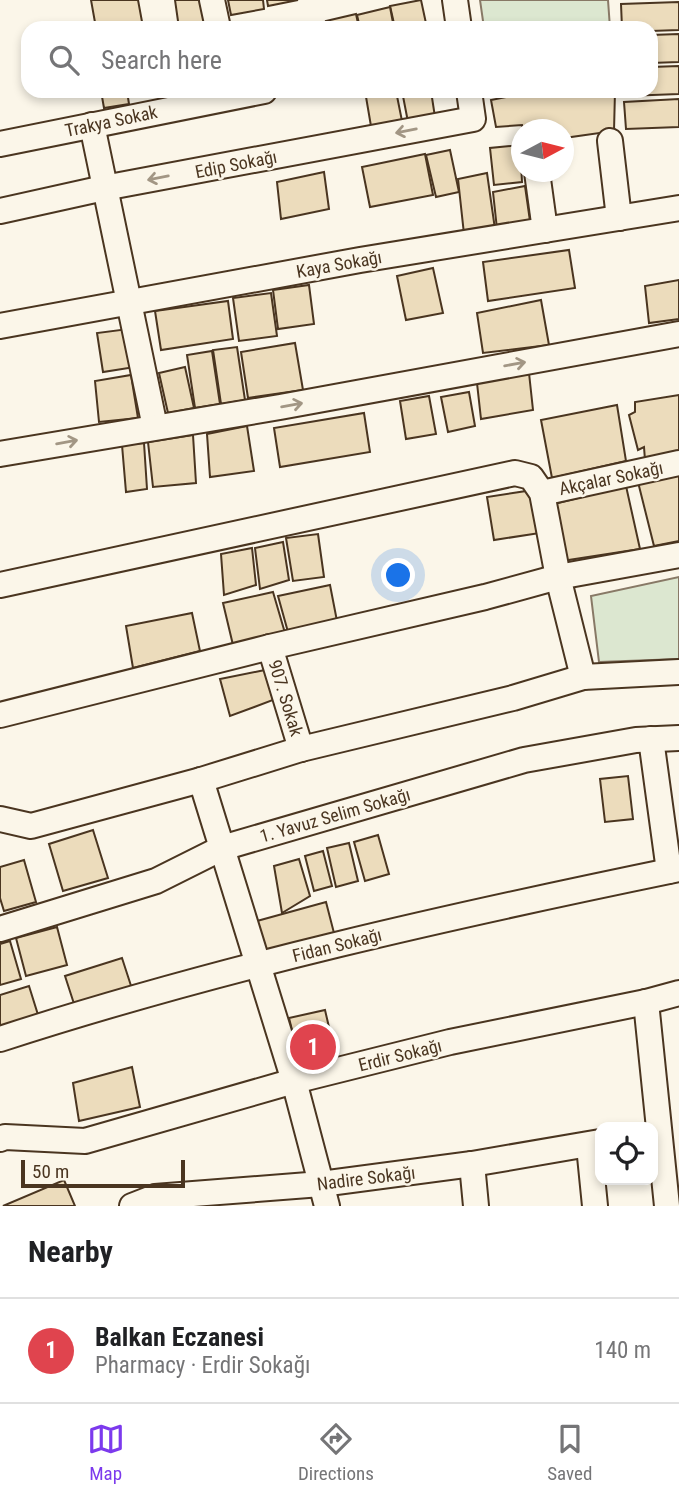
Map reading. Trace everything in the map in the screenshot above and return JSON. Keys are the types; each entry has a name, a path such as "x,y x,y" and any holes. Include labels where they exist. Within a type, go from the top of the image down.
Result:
{"street":[{"path":"212,0 216,21"},
{"path":"455,0 458,21"},
{"name":"Trakya Sokak","path":"0,144 214,98"},
{"name":"Edip Sokağı","path":"0,211 104,188 473,119 470,98"},
{"path":"92,125 155,427"},
{"path":"610,141 619,218"},
{"path":"538,182 545,230"},
{"name":"Kaya Sokağı","path":"0,326 360,260 679,208"},
{"path":"0,454 679,334"},
{"name":"Akçalar Sokağı","path":"542,493 679,463"},
{"path":"0,585 515,473 531,477 542,493 558,577 583,677"},
{"path":"0,715 558,577 679,555"},
{"name":"907. Sokak","path":"271,647 301,749"},
{"path":"0,819 31,826 201,780 301,749 513,698 583,677 679,672"},
{"name":"1. Yavuz Selim Sokağı","path":"0,929 156,881 222,848 524,760 651,739 679,738"},
{"path":"651,739 674,870"},
{"path":"201,780 294,1080 324,1195"},
{"name":"Fidan Sokağı","path":"0,1039 259,964 389,931 674,870"},
{"name":"Erdir Sokağı","path":"0,1139 5,1136 85,1141 294,1080 450,1042 679,993"},
{"path":"646,1002 655,1122"},
{"name":"Nadire Sokağı","path":"132,1206 155,1197 214,1199 324,1195 472,1164 595,1144"},
{"path":"658,1146 667,1206"},
{"path":"472,1164 476,1206"},
{"path":"595,1185 595,1206"}],"green space":[{"path":"480,0 608,0 610,21 483,21"},
{"path":"679,577 679,659 599,662 591,596"}],"building":[{"path":"91,0 138,0 142,21 95,21"},
{"path":"175,0 205,0 209,21 178,21"},
{"path":"228,0 263,0 264,9 231,15"},
{"path":"267,0 298,0 268,6"},
{"path":"421,0 426,21 393,21 390,6"},
{"path":"679,2 679,30 658,31 658,21 622,21 621,4"},
{"path":"390,7 393,21 358,21 357,15"},
{"path":"356,14 358,21 326,21"},
{"path":"679,34 679,62 658,63 658,35"},
{"path":"679,66 679,94 658,95 658,67"},
{"path":"102,98 128,98 129,104 104,108"},
{"path":"366,98 397,98 403,126 372,132"},
{"path":"403,98 432,98 435,117 408,122"},
{"path":"615,98 614,131 574,137 574,119 511,119 511,126 496,127 491,100"},
{"path":"679,99 679,127 626,129 624,102"},
{"path":"511,146 511,182 522,182 494,185 490,148"},
{"path":"450,150 459,192 436,197 426,155"},
{"path":"425,154 433,195 370,207 362,167"},
{"path":"324,172 329,209 281,219 277,182"},
{"path":"487,173 495,229 464,234 458,179"},
{"path":"525,186 530,221 497,229 493,192"},
{"path":"569,250 575,288 488,301 483,262"},
{"path":"433,268 443,313 406,320 397,276"},
{"path":"679,280 679,319 649,323 645,286"},
{"path":"309,285 314,324 278,329 273,290"},
{"path":"271,293 277,336 239,341 233,298"},
{"path":"541,300 549,345 483,353 477,313"},
{"path":"228,301 233,339 161,350 155,311"},
{"path":"128,329 135,367 103,372 97,333"},
{"path":"295,343 303,390 248,398 241,352"},
{"path":"237,347 245,400 221,404 213,350"},
{"path":"212,351 220,404 195,408 187,355"},
{"path":"185,367 194,408 168,413 159,373"},
{"path":"529,373 533,410 481,419 477,383"},
{"path":"131,375 138,418 99,422 95,381"},
{"path":"469,392 475,426 448,432 441,397"},
{"path":"679,395 679,454 645,460 644,447 638,450 629,415 635,412 635,402"},
{"path":"429,396 436,434 406,439 400,401"},
{"path":"617,405 626,461 552,478 541,420"},
{"path":"364,413 370,452 280,467 274,428"},
{"path":"247,426 254,471 210,477 207,434"},
{"path":"193,435 196,483 153,487 148,442"},
{"path":"144,443 147,489 126,492 122,445"},
{"path":"679,474 679,541 654,546 638,482"},
{"path":"626,486 640,549 562,561 550,505"},
{"path":"533,490 540,533 494,540 487,497"},
{"path":"318,534 324,577 293,581 286,538"},
{"path":"283,542 289,580 260,589 255,548"},
{"path":"252,548 256,585 224,595 221,554"},
{"path":"330,585 337,621 288,632 278,596"},
{"path":"273,592 285,633 233,645 223,603"},
{"path":"192,613 200,651 133,668 126,626"},
{"path":"265,670 273,700 230,716 220,679"},
{"path":"628,776 633,819 605,822 600,779"},
{"path":"93,830 108,878 63,891 49,844"},
{"path":"378,835 389,874 365,881 354,842"},
{"path":"349,843 358,881 336,887 327,848"},
{"path":"323,851 332,886 314,891 305,856"},
{"path":"299,859 310,896 282,913 274,866"},
{"path":"24,860 36,902 4,911 0,898 0,867"},
{"path":"326,902 334,933 265,952 257,921"},
{"path":"57,927 67,965 26,976 16,938"},
{"path":"10,941 21,979 0,985 0,944"},
{"path":"122,958 134,995 77,1013 65,976"},
{"path":"29,986 39,1018 0,1030 0,995"},
{"path":"325,1010 335,1053 300,1062 289,1018"},
{"path":"132,1067 140,1107 79,1121 73,1083"},
{"path":"64,1180 75,1206 3,1206"}],"place":[{"name":"Balkan Eczanesi","path":"313,1047"}]}
